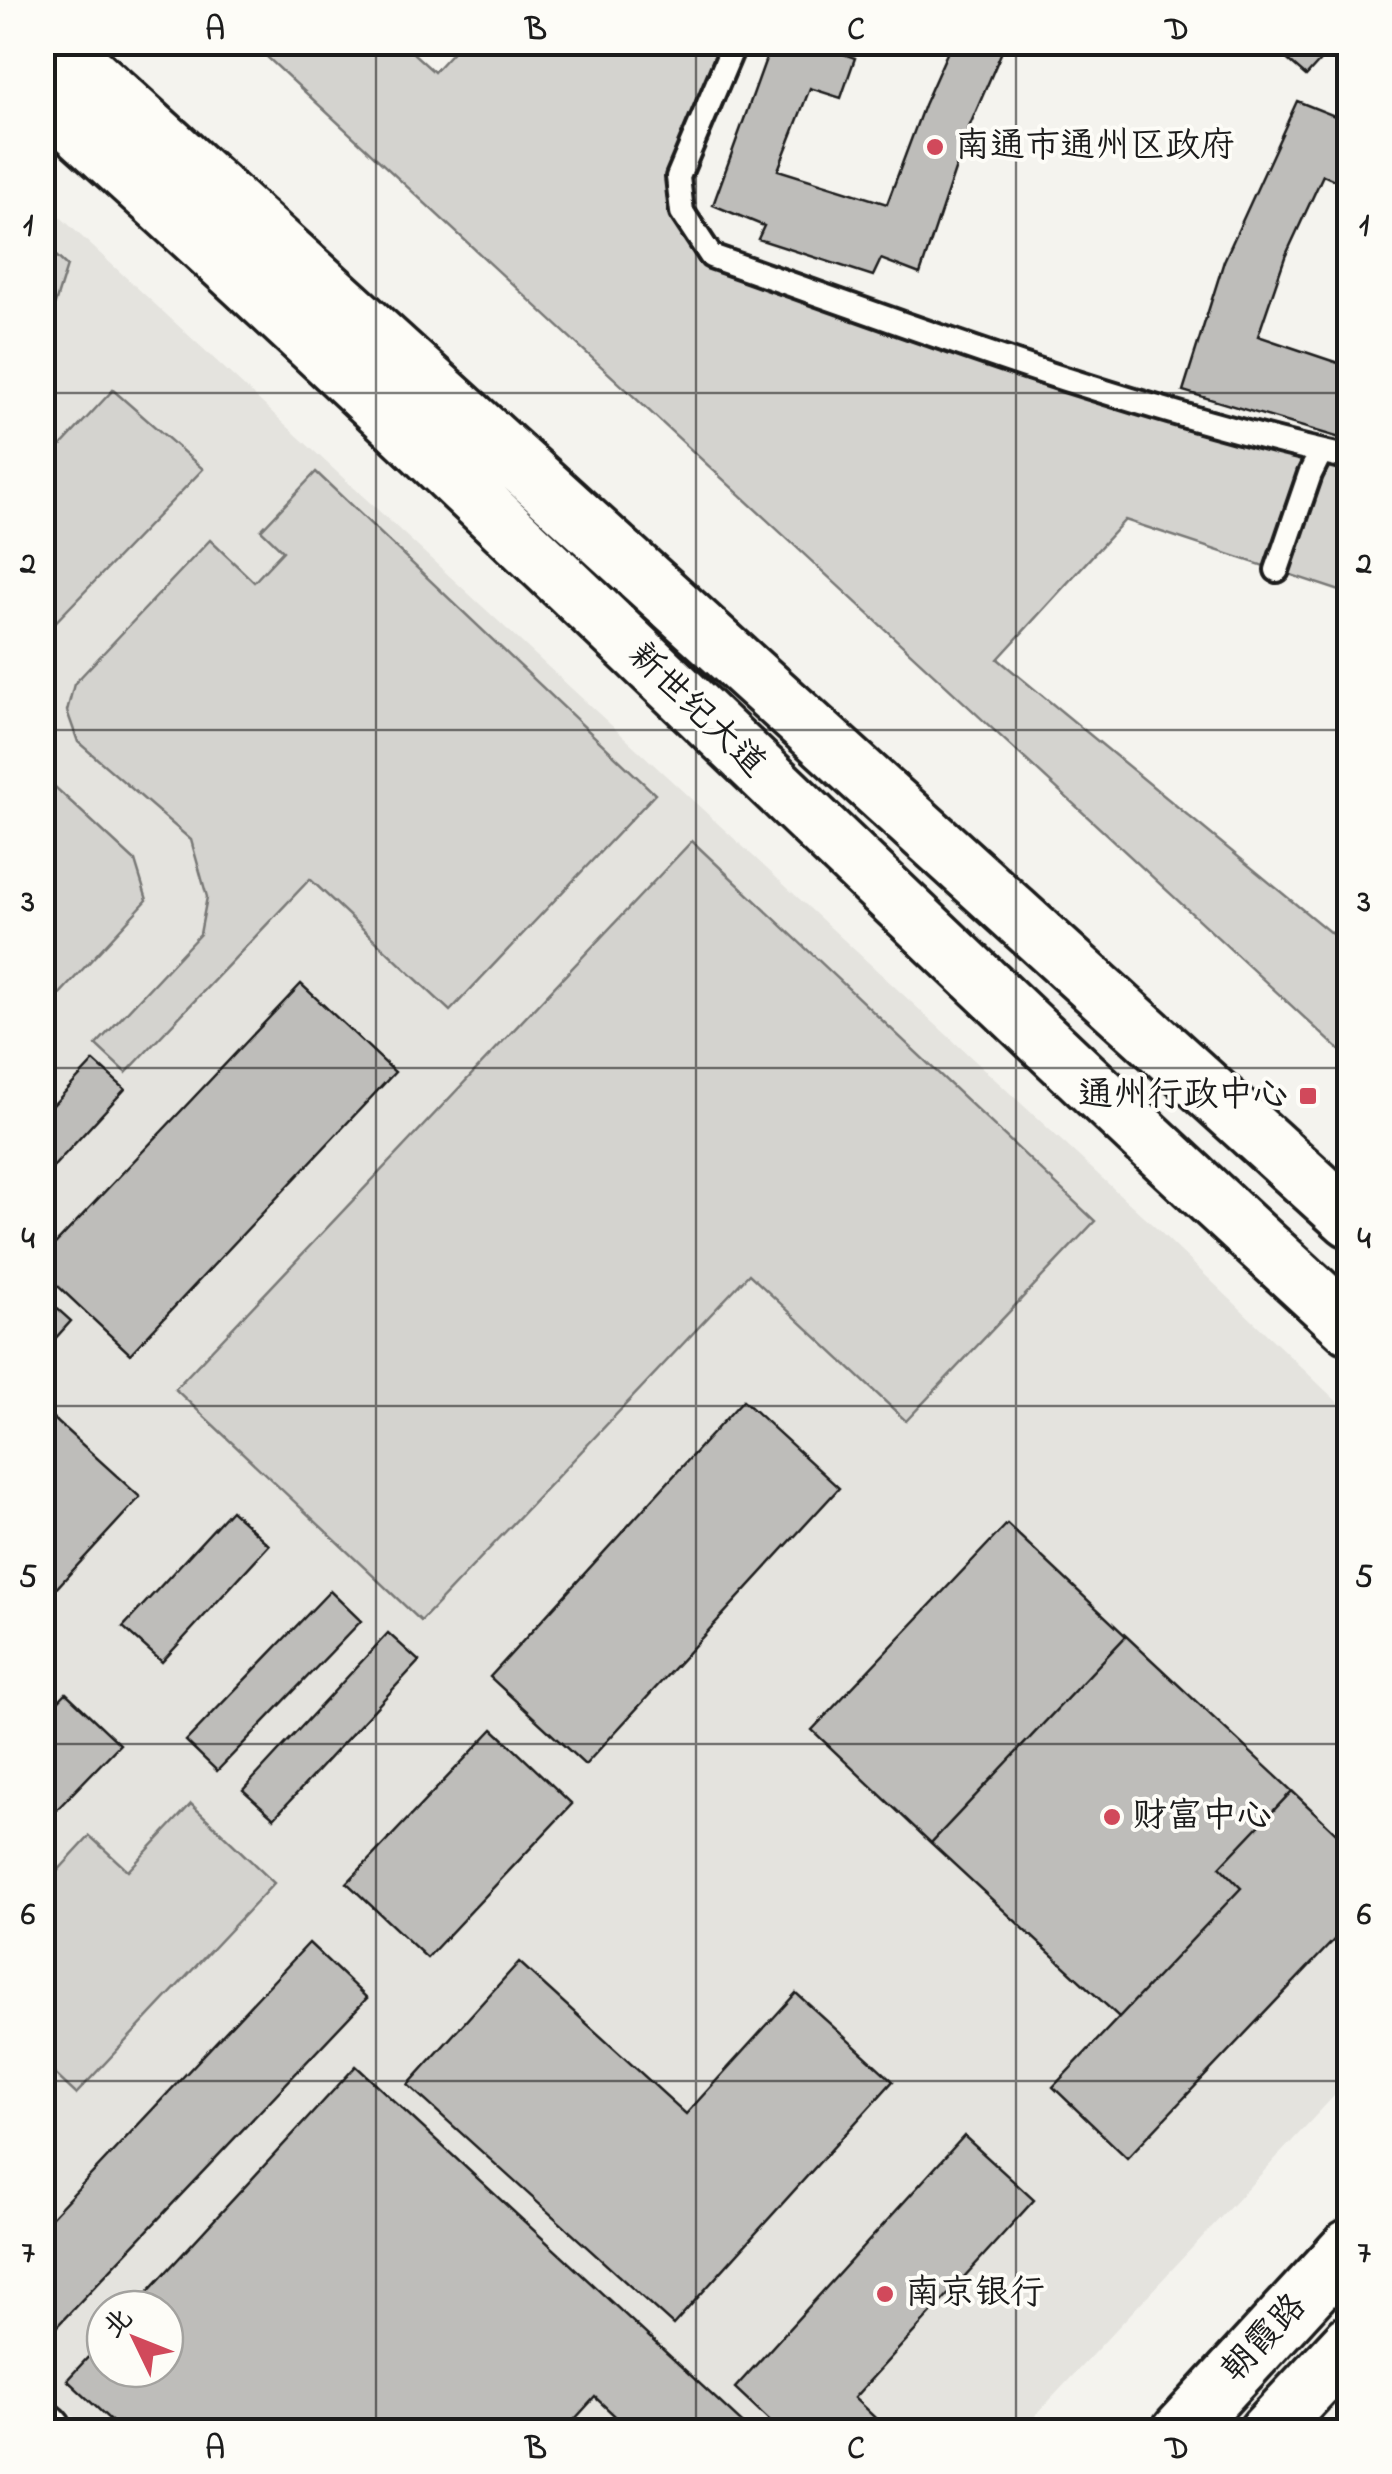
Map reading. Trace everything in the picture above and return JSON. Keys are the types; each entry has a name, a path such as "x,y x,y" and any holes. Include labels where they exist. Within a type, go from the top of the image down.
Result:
{"main road":[{"name":"新世纪大道","path":"55,42 1350,1219"},
{"name":"新世纪大道","path":"42,97 233,268 1130,1125 1350,1326"},
{"name":"朝霞路","path":"1180,2432 1350,2248"},
{"name":"朝霞路","path":"1267,2432 1350,2342"}],"lane":[{"path":"735,42 678,177 682,212 711,256 1046,374 1160,410 1350,458"},
{"path":"1278,570 1321,452"}],"shaded area":[{"path":"252,43 402,43 434,72 461,43 735,43 678,177 711,256 1160,410 1349,456 1349,594 1125,520 998,659 1349,948 1349,1059"},
{"path":"42,200 1155,1227 1349,1413 1349,2080 1021,2431 90,2432 43,2388"},
{"path":"42,243 67,266 49,323 43,322"},
{"path":"113,390 203,469 43,635 43,465"},
{"path":"316,472 655,794 450,1011 310,879 126,1073 96,1045 200,934 207,897 191,840 78,742 67,711 74,684 210,540 254,582 283,551 261,530"},
{"path":"43,776 135,861 147,900 43,1012"},
{"path":"692,841 1095,1221 906,1421 749,1274 421,1621 175,1389"},
{"path":"191,1804 274,1883 76,2094 43,2063 43,1887 90,1836 128,1871"}],"building":[{"name":"南通市通州区政府","path":"772,42 826,42 824,47 855,58 841,98 810,88 778,170 887,204 952,42 1006,42 970,125 920,274 881,259 873,276 758,239 764,226 713,205"},
{"name":"南通市通州区政府","path":"1267,42 1337,42 1306,76"},
{"name":"南通市通州区政府","path":"1297,101 1350,122 1350,187 1323,175 1285,257 1258,336 1350,367 1350,441 1183,391 1224,261"},
{"path":"301,984 395,1072 130,1354 42,1271 42,1258"},
{"path":"94,1061 125,1089 42,1179 42,1117"},
{"path":"42,1295 71,1321 42,1353"},
{"path":"743,1400 839,1488 585,1765 490,1677"},
{"path":"42,1408 140,1497 42,1604"},
{"path":"231,1510 269,1545 162,1662 123,1627"},
{"path":"1007,1524 1126,1636 931,1843 812,1730"},
{"path":"330,1591 361,1621 217,1771 186,1741"},
{"path":"388,1633 419,1661 274,1818 243,1790"},
{"name":"财富中心","path":"1126,1636 1292,1791 1220,1867 1241,1888 1119,2017 931,1843"},
{"path":"66,1693 120,1744 42,1825 42,1718"},
{"path":"493,1729 572,1804 427,1958 347,1883"},
{"name":"财富中心","path":"1292,1791 1350,1846 1350,1923 1127,2158 1053,2087 1241,1888 1220,1867"},
{"path":"309,1943 367,1998 92,2289 85,2289 85,2296 42,2342 42,2227"},
{"path":"519,1962 686,2114 796,1993 893,2081 673,2325 408,2085"},
{"path":"356,2066 752,2432 632,2432 595,2397 563,2432 123,2432 67,2380 85,2361 85,2389 185,2389 185,2289 150,2289"},
{"name":"南京银行","path":"964,2136 1034,2200 854,2398 890,2432 782,2432 735,2388"}],"place":[{"name":"南通市通州区政府","path":"935,147"},
{"name":"通州行政中心","path":"1308,1096"},
{"name":"财富中心","path":"1112,1817"},
{"name":"南京银行","path":"885,2294"}]}
